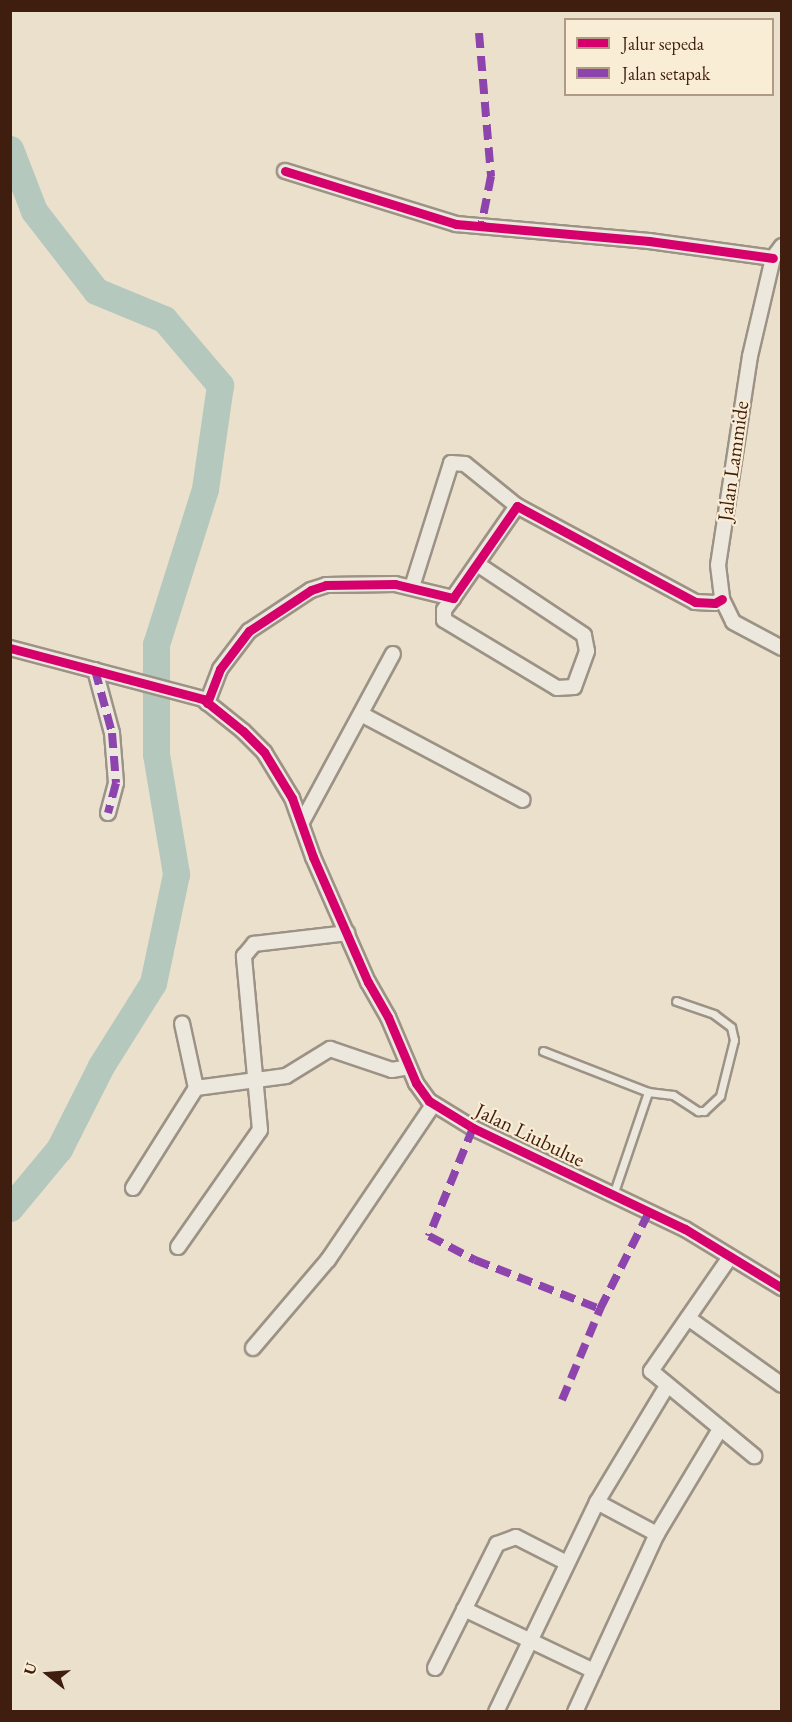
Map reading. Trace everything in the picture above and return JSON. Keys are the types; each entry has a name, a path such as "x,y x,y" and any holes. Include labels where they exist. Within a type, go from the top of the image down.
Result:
{"street":[{"path":"285,171 456,224 649,240 773,258"},
{"name":"Jalan Lammide","path":"782,246 773,258 738,419 718,565 722,599 733,622 742,630 782,648"},
{"path":"412,587 451,463 465,464 517,506 695,602 715,603 722,599"},
{"path":"477,564 584,635 587,651 574,687 557,688 444,620 444,610 517,506"},
{"path":"207,702 220,669 233,649 265,616 286,603 326,585 412,587 453,598"},
{"path":"10,648 130,678 207,702 264,752 292,798 347,933 409,1067 433,1105 328,1260 253,1348"},
{"path":"302,822 393,654"},
{"path":"95,670 112,733 116,783 108,813"},
{"path":"361,714 523,800"},
{"path":"178,1247 260,1130 258,1081 244,956 254,944 347,933"},
{"path":"133,1188 196,1088 182,1023"},
{"path":"196,1088 286,1076 330,1049 392,1070 409,1067"},
{"name":"Jalan Liubulue","path":"433,1105 612,1196 685,1229 782,1288"},
{"path":"730,1257 651,1371 754,1456"},
{"path":"688,1318 782,1385"},
{"path":"496,1712 597,1502 667,1386"},
{"path":"575,1712 657,1534 720,1429"},
{"path":"597,1502 657,1534"},
{"path":"435,1668 499,1542 516,1537 567,1563"},
{"path":"464,1609 594,1671"}],"lane":[{"path":"543,1051 648,1092 673,1095 698,1111 704,1111 719,1098 728,1074 734,1040 730,1027 714,1014 676,1001"},
{"path":"612,1196 648,1092"}],"waterway":[{"path":"10,149 34,211 96,291 164,319 220,385 205,489 156,644 156,754 176,874 153,983 101,1066 59,1149 10,1208"}],"marked path":[{"path":"479,33 491,176 481,227"},
{"path":"95,670 112,733 116,783 108,813"},
{"path":"473,1128 429,1236 475,1260 600,1309 649,1212"},
{"path":"562,1400 600,1309"}],"cycle path":[{"path":"285,171 456,224 649,241 773,258"},
{"path":"207,703 220,669 249,631 311,590 326,585 395,584 453,598 517,506 695,602 715,603 722,599"},
{"path":"10,648 203,699 243,731 264,752 292,798 313,857 368,982 388,1017 416,1083 429,1101 473,1128 685,1229 782,1288"}]}
